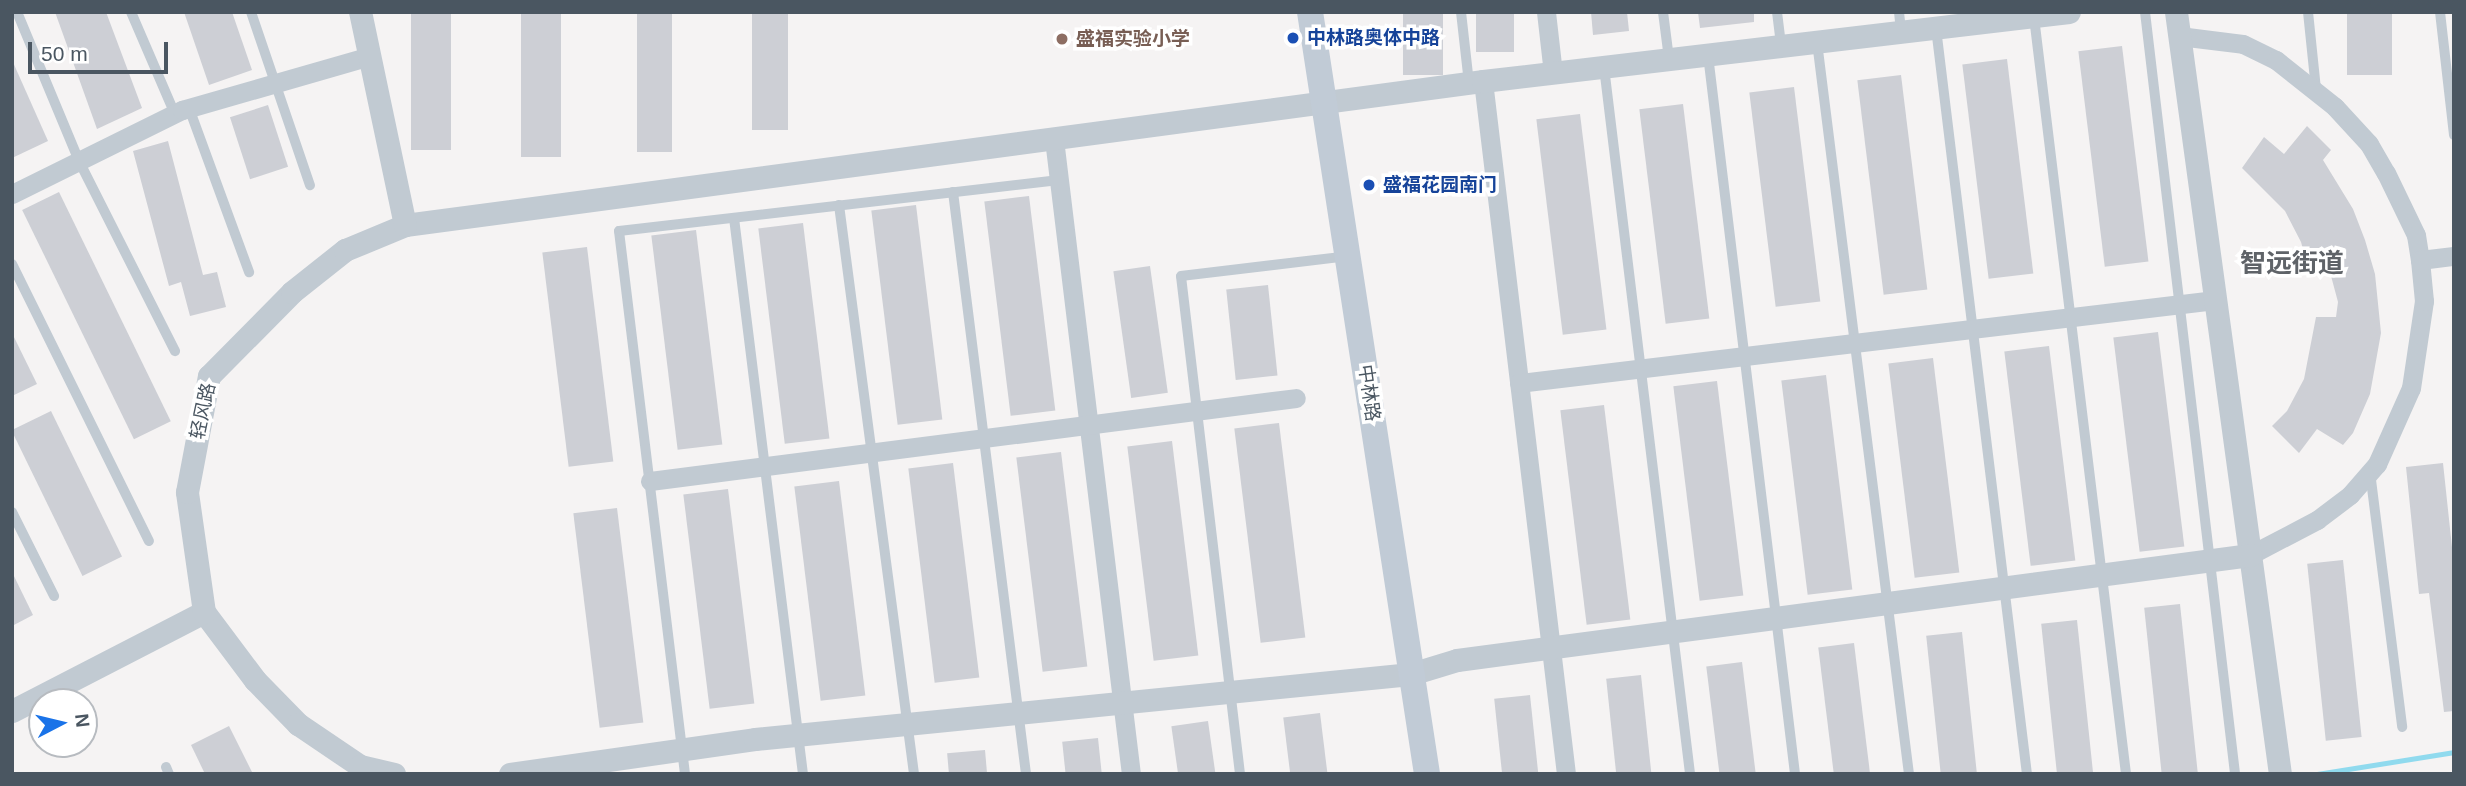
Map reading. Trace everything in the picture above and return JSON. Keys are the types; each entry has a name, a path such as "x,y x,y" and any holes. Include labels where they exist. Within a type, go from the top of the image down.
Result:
{"main road":[{"name":"中林路","path":"1310,12 1427,774"}],"street":[{"path":"360,12 405,225"},
{"path":"1546,12 1553,73"},
{"name":"轻风路","path":"204,611 187,492 209,376 292,292 345,250 405,225 1476,82 1817,42 1900,22 1936,28 2069,12"},
{"path":"2176,12 2280,774"},
{"path":"510,774 798,735 1411,674 1457,660 2250,555 2318,520 2350,495 2370,472 2395,429 2411,388 2424,301 2420,260 2402,203 2369,144 2316,90 2276,60 2242,44 2179,36"},
{"path":"12,194 183,110 370,56"},
{"path":"1476,82 1519,383 1566,774"},
{"path":"1054,139 1130,774"},
{"path":"2420,260 2454,256"},
{"path":"1519,383 2215,300"},
{"path":"650,481 1296,398"},
{"path":"12,711 204,611 256,680 298,724 358,770 394,774"}],"lane":[{"path":"17,12 79,161 175,351"},
{"path":"131,12 183,110 249,272"},
{"path":"251,12 310,185"},
{"path":"1461,12 1476,82"},
{"path":"1664,12 1669,59"},
{"path":"1777,12 1781,46"},
{"path":"2145,12 2235,774"},
{"path":"2308,12 2316,90"},
{"path":"2440,12 2454,135"},
{"path":"2020,16 2070,317 2126,774"},
{"path":"1936,28 2027,774"},
{"path":"1817,42 1909,774"},
{"path":"1708,55 1795,774"},
{"path":"1604,67 1690,774"},
{"path":"685,774 619,231 1059,180"},
{"path":"953,192 1026,774"},
{"path":"839,205 914,774"},
{"path":"734,218 803,774"},
{"path":"1240,774 1181,276 1348,256"},
{"path":"12,264 149,541"},
{"path":"2370,472 2402,727"},
{"path":"12,512 54,596"}],"building":[{"path":"55,12 106,12 142,108 97,129"},
{"path":"184,12 232,12 252,70 209,85"},
{"path":"411,12 451,12 451,150 411,150"},
{"path":"521,12 561,12 561,157 521,157"},
{"path":"637,12 672,12 672,152 637,152"},
{"path":"752,12 788,12 788,130 752,130"},
{"path":"1403,12 1443,12 1443,75 1403,75"},
{"path":"1476,12 1514,12 1514,52 1476,52"},
{"path":"1591,12 1627,12 1629,31 1593,35"},
{"path":"1698,12 1754,12 1754,22 1700,28"},
{"path":"2347,12 2392,12 2392,75 2347,75"},
{"path":"2122,46 2148,261 2105,267 2078,51"},
{"path":"2007,59 2033,273 1989,279 1962,64"},
{"path":"12,60 48,141 12,158"},
{"path":"1901,75 1927,289 1884,295 1857,80"},
{"path":"1794,87 1820,301 1776,307 1749,92"},
{"path":"1683,104 1709,318 1666,324 1639,109"},
{"path":"268,105 288,167 250,179 230,117"},
{"path":"1580,114 1606,329 1563,335 1536,119"},
{"path":"2307,126 2331,150 2323,160 2353,209 2365,240 2375,274 2381,333 2370,394 2353,433 2343,445 2317,429 2299,453 2272,426 2287,411 2304,379 2316,317 2336,317 2338,302 2327,261 2308,267 2301,242 2285,211 2242,168 2264,137 2284,154"},
{"path":"168,141 203,275 217,272 226,307 190,316 181,282 169,286 133,151"},
{"path":"59,192 171,421 134,439 22,210"},
{"path":"1029,196 1055,410 1011,416 984,201"},
{"path":"916,205 942,419 898,425 871,210"},
{"path":"803,223 829,438 785,444 758,228"},
{"path":"696,230 722,444 678,450 651,235"},
{"path":"587,247 613,461 569,467 542,252"},
{"path":"1150,266 1168,393 1131,398 1113,271"},
{"path":"1268,285 1278,376 1236,380 1226,289"},
{"path":"2158,332 2184,546 2140,552 2113,337"},
{"path":"12,333 37,384 12,396"},
{"path":"2049,346 2075,560 2031,566 2004,351"},
{"path":"1933,358 1959,572 1915,578 1888,363"},
{"path":"1826,375 1852,589 1808,595 1781,380"},
{"path":"1717,381 1743,595 1700,601 1673,386"},
{"path":"1604,405 1630,619 1587,625 1560,410"},
{"path":"51,411 122,557 82,576 12,431"},
{"path":"1279,423 1305,637 1261,643 1234,428"},
{"path":"1172,441 1198,655 1154,661 1127,446"},
{"path":"1061,452 1087,666 1043,672 1016,457"},
{"path":"953,463 979,677 935,683 908,468"},
{"path":"2443,463 2454,566 2454,711 2444,712 2429,593 2419,594 2406,467"},
{"path":"839,481 865,695 821,701 794,486"},
{"path":"728,489 754,703 710,709 683,494"},
{"path":"617,508 643,722 600,728 573,513"},
{"path":"2343,560 2362,737 2326,741 2307,564"},
{"path":"12,572 33,615 12,626"},
{"path":"2180,604 2198,774 2162,774 2144,608"},
{"path":"2077,620 2093,774 2057,774 2041,624"},
{"path":"1962,632 1977,774 1941,774 1926,636"},
{"path":"1854,643 1870,774 1834,774 1818,647"},
{"path":"1742,662 1756,774 1719,774 1706,666"},
{"path":"1641,675 1651,774 1616,774 1606,679"},
{"path":"1530,695 1538,774 1502,774 1494,699"},
{"path":"1320,713 1327,774 1290,774 1283,718"},
{"path":"1208,721 1215,773 1178,774 1171,726"},
{"path":"229,726 253,774 205,774 191,745"},
{"path":"1098,738 1102,774 1066,774 1062,742"},
{"path":"985,750 987,774 949,774 947,753"}],"waterway":[{"path":"2317,774 2454,752"}],"place":[{"name":"中林路奥体中路","path":"1293,38"},
{"name":"盛福实验小学","path":"1062,39"},
{"name":"盛福花园南门","path":"1369,185"}],"district":[{"name":"智远街道","path":"2292,264"}]}
